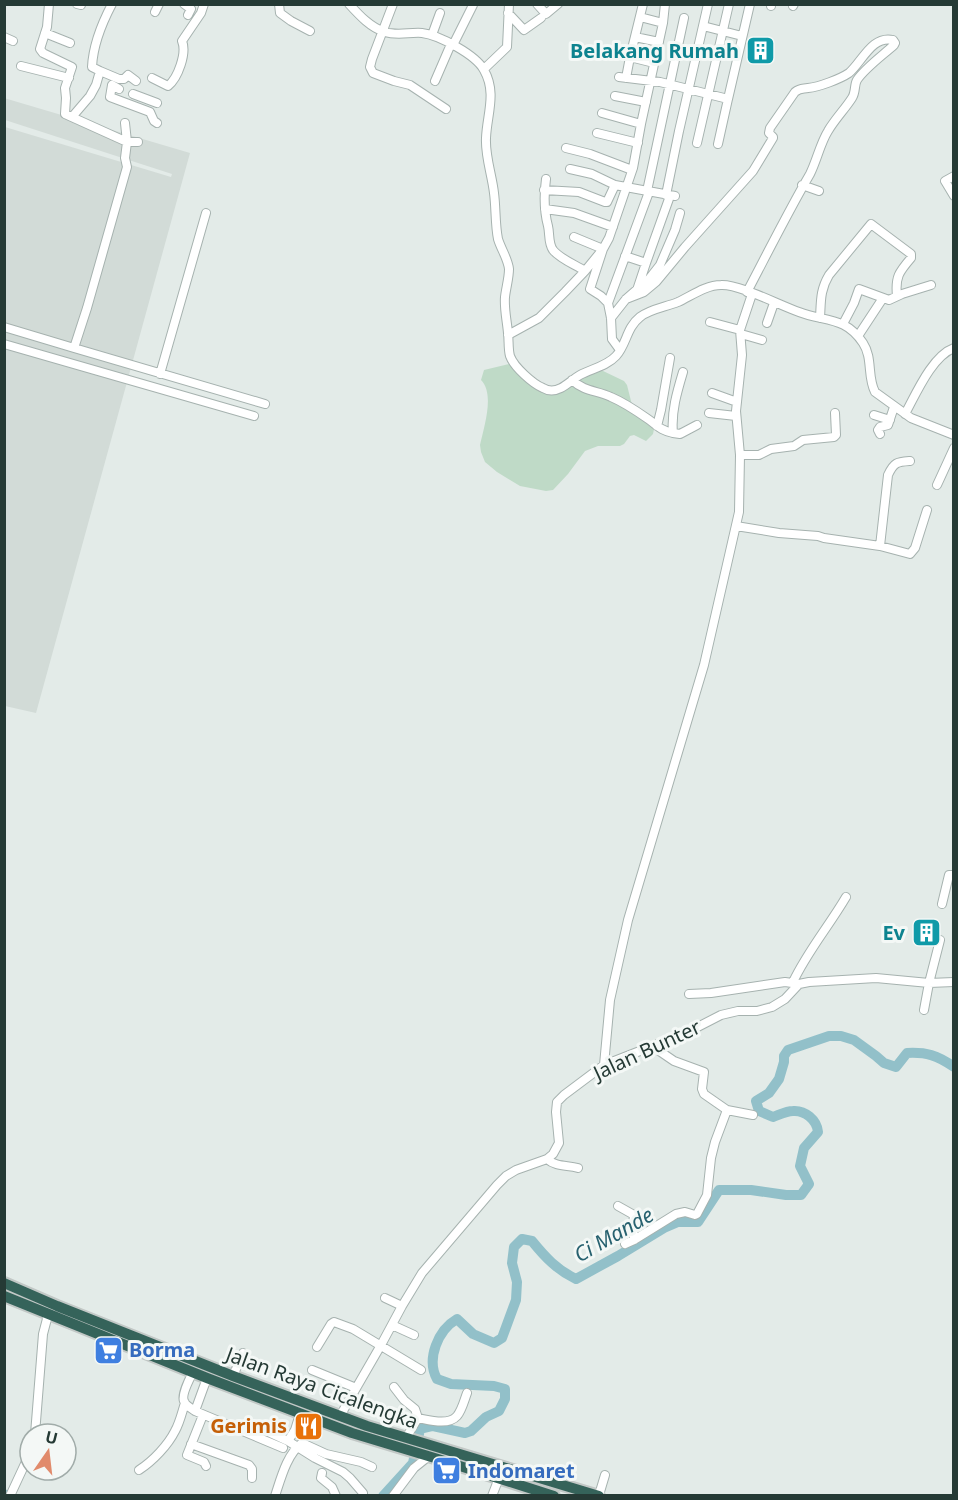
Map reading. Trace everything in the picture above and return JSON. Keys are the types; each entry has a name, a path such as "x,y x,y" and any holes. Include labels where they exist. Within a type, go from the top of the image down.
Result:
{"highway":[{"name":"Jalan Raya Cicalengka","path":"4,1283 233,1376 499,1478 554,1496"},
{"name":"Jalan Raya Cicalengka","path":"4,1296 207,1378 352,1433 404,1442"},
{"name":"Jalan Raya Cicalengka","path":"431,1452 599,1496"}],"street":[{"path":"49,4 40,49 72,67 65,88 65,114 127,142 138,142"},
{"path":"112,4 101,28 92,67 115,87 111,98 150,112 157,123"},
{"path":"184,4 190,9 188,15"},
{"path":"152,78 168,86 176,77 184,51 182,41 201,13 204,4"},
{"path":"279,4 280,13 310,31"},
{"path":"349,4 363,19 382,32 432,35 452,44 484,69 491,93 486,147 495,197 498,240 509,266 505,300 510,357 543,389 560,389 572,380 609,362 620,350 633,322 643,314 679,302 716,285 723,285 805,315 843,324 858,336 867,349 873,389 905,414 954,435"},
{"path":"393,4 370,67 373,73 410,85 446,109"},
{"path":"537,4 546,14 558,4"},
{"path":"644,4 623,78 669,84 728,99"},
{"path":"608,303 590,289 632,170 663,24 665,4"},
{"path":"636,290 670,196 688,88 708,4"},
{"path":"697,143 729,4"},
{"path":"718,144 750,4"},
{"path":"435,81 473,5"},
{"path":"484,69 507,47 509,9"},
{"path":"509,9 524,30 541,18"},
{"path":"432,35 440,13"},
{"path":"640,17 663,24"},
{"path":"620,350 612,339 608,303 648,192 684,18"},
{"path":"703,26 742,36"},
{"path":"45,33 70,43"},
{"path":"4,37 13,41"},
{"path":"635,38 659,42"},
{"path":"603,1065 610,1000 628,920 702,673 739,512 740,454 736,417 742,355 741,332 749,293 778,230 810,173 827,132 853,96 856,82 894,45 893,40 882,40 867,51 848,73 832,81 795,92 770,128 769,133 773,138 753,171 650,289 626,298"},
{"path":"630,57 654,63"},
{"path":"21,66 69,78"},
{"path":"99,74 119,79 128,75 136,81"},
{"path":"72,117 90,96 99,74"},
{"path":"133,94 159,100 150,112"},
{"path":"615,96 646,102"},
{"path":"602,113 641,124"},
{"path":"74,348 127,167 125,123"},
{"path":"597,134 638,143"},
{"path":"566,148 590,154 632,170"},
{"path":"570,170 592,174 615,185 670,196"},
{"path":"954,176 945,182 954,196"},
{"path":"546,178 545,220 550,243 559,255 585,271"},
{"path":"544,190 579,192 607,202 615,185"},
{"path":"802,185 819,191"},
{"path":"545,209 574,213 613,227"},
{"path":"160,374 206,213"},
{"path":"611,318 626,298 649,279 660,265 681,213"},
{"path":"820,318 823,284 871,224 911,256 898,275 897,296"},
{"path":"574,237 603,249"},
{"path":"508,335 539,318 603,249"},
{"path":"625,256 646,263"},
{"path":"843,324 859,289 889,300 930,285"},
{"path":"858,336 883,298"},
{"path":"767,323 774,303"},
{"path":"710,322 762,340"},
{"path":"4,327 11,339 254,416"},
{"path":"11,339 74,348 265,404"},
{"path":"905,414 931,367 946,351 954,348"},
{"path":"657,426 670,358"},
{"path":"673,433 674,405 683,372"},
{"path":"572,380 583,389 613,398 647,418 661,430 680,434 697,425"},
{"path":"712,393 737,402"},
{"path":"880,434 878,430 888,425 895,407"},
{"path":"709,413 736,417"},
{"path":"740,454 759,455 771,449 794,446 803,440 834,437 836,435 836,413"},
{"path":"874,415 890,420"},
{"path":"937,485 954,448"},
{"path":"880,546 888,475 892,466 899,462 910,461"},
{"path":"736,526 880,546 910,555 920,535 927,510"},
{"path":"942,904 950,875 954,875"},
{"name":"Jalan Bunter","path":"548,1159 559,1143 557,1102 564,1095 603,1065 686,1033 721,1015 738,1011 757,1011 772,1007 785,999 796,983 801,964 846,897"},
{"path":"924,1010 940,940"},
{"path":"689,994 785,982 876,978 929,983 954,982"},
{"path":"652,1046 674,1061 704,1072 702,1089 704,1094 727,1110 753,1115"},
{"path":"625,1244 676,1214 685,1212 697,1214 707,1195 713,1150 727,1110"},
{"path":"340,1416 422,1273 497,1185 516,1170 548,1159 555,1165 578,1168"},
{"path":"618,1206 634,1215 634,1240"},
{"path":"386,1298 402,1306"},
{"path":"36,1422 43,1334 48,1315"},
{"path":"316,1347 334,1322 352,1329 421,1370"},
{"path":"392,1325 414,1335"},
{"path":"233,1376 243,1353"},
{"path":"312,1370 356,1388"},
{"path":"193,1372 183,1397 185,1403 199,1413 297,1447 343,1472 363,1493 362,1496"},
{"path":"206,1466 204,1462 187,1455 207,1378"},
{"path":"394,1387 415,1409 418,1418 404,1442"},
{"path":"418,1418 451,1420 456,1417 467,1393"},
{"path":"139,1470 148,1464 175,1431 185,1403"},
{"path":"285,1444 295,1430 300,1414"},
{"path":"264,1430 285,1444"},
{"path":"274,1496 285,1467 297,1447 303,1443 326,1454 361,1462 372,1467"},
{"path":"191,1444 249,1465 252,1469 252,1478"},
{"path":"393,1496 414,1468 431,1452"},
{"path":"322,1473 321,1478 332,1487 336,1496"},
{"path":"599,1496 605,1475"},
{"path":"11,1493 18,1478"},
{"path":"492,1496 499,1478"}],"shaded area":[{"path":"4,98 190,153 36,713 5,706 5,127 171,177 172,174 5,120"}],"green space":[{"path":"509,364 530,385 545,392 601,370 624,381 633,409 654,429 653,434 646,441 634,435 620,446 598,446 585,451 553,490 546,491 520,486 485,462 480,445 488,402 485,386 481,380 484,370"}],"waterway":[{"name":"Ci Mande","path":"383,1496 413,1463 420,1429 433,1426 465,1433 471,1431 486,1417 499,1411 505,1399 505,1389 494,1386 451,1384 437,1379 433,1354 444,1330 457,1319 473,1334 494,1343 502,1338 516,1300 517,1282 512,1263 514,1247 522,1239 532,1241 552,1263 576,1279 664,1228 678,1222 698,1222 719,1190 751,1190 801,1195 809,1184 800,1166 804,1148 818,1132 817,1128 806,1114 797,1111 773,1117 759,1111 756,1101 769,1093 779,1079 784,1056 788,1050 829,1036 841,1036 854,1040 884,1063 896,1067 907,1053 937,1057 954,1067"}],"place":[{"name":"Belakang Rumah","path":"760,51"},
{"name":"Ev","path":"926,933"},
{"name":"Borma","path":"108,1350"},
{"name":"Gerimis","path":"308,1426"},
{"name":"Indomaret","path":"447,1471"}]}
